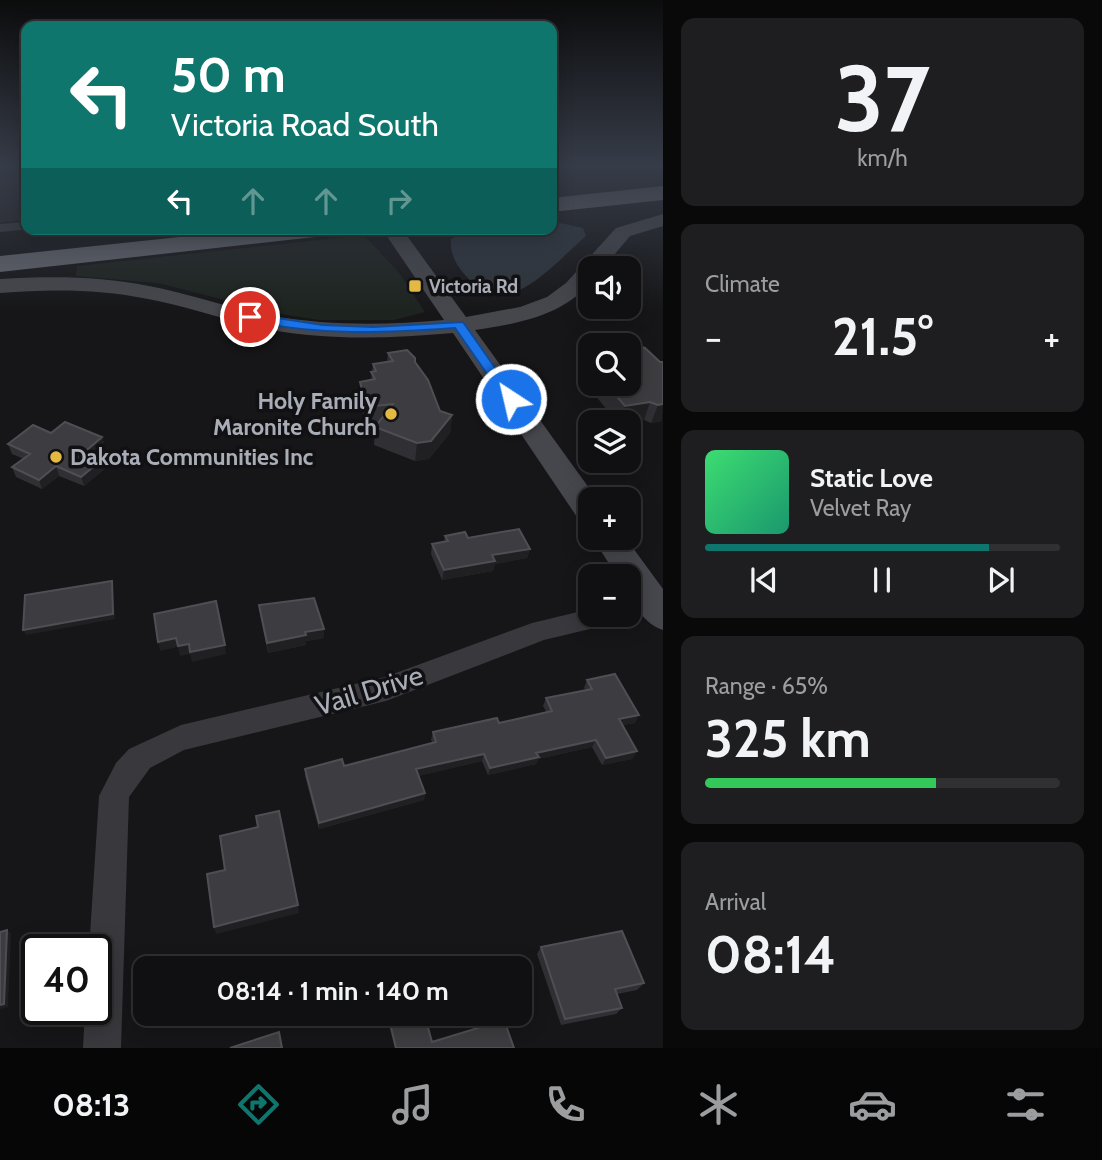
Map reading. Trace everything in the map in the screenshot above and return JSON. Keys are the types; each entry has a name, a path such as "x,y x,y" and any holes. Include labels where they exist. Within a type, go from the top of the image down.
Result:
{"highway":[{"path":"0,245 93,235"},
{"path":"0,264 268,235"}],"street":[{"path":"601,256 623,232 663,220"},
{"path":"0,228 21,226"},
{"path":"396,235 578,495"},
{"path":"0,286 83,284 133,289 274,323 373,331 511,317 556,302 567,295 578,282"},
{"path":"615,550 648,610"},
{"name":"Vail Drive","path":"102,1048 114,796 128,766 149,752 181,738 386,689 541,630 578,622"}],"shaded area":[{"path":"0,216 21,216 21,220 0,223"},
{"path":"557,222 583,228 586,236 542,276 516,292 503,295 484,291 464,274 453,255 451,239 460,235 557,235"},
{"path":"364,235 400,274 425,312 394,320 319,320 280,314 158,283 76,276 77,266"}],"building":[{"path":"641,347 645,348 663,362 663,404 650,402 625,406 616,396 641,396"},
{"name":"Holy Family Maronite Church","path":"407,350 428,380 440,411 452,415 431,441 417,443 375,427 393,404 366,407 360,382 375,379 371,372 376,371 373,364 393,361 388,353"},
{"name":"Dakota Communities Inc","path":"65,422 102,437 87,450 105,457 81,477 56,466 39,480 12,467 30,454 8,444 33,425 51,433"},
{"path":"519,529 530,549 492,555 495,561 444,570 432,544 448,541 445,536 465,532 468,538"},
{"path":"112,581 113,614 23,630 25,595"},
{"path":"314,598 324,629 267,643 259,605"},
{"path":"216,601 225,645 190,652 189,644 178,646 176,638 158,642 154,614"},
{"path":"615,674 639,715 619,719 637,751 606,758 596,740 536,753 539,757 490,768 484,754 416,769 425,793 319,823 305,769 342,759 344,766 436,742 433,732 497,718 499,723 552,711 546,698 592,689 587,680"},
{"path":"279,811 298,905 214,927 207,874 225,870 220,836 258,827 256,816"},
{"path":"7,930 4,1004 0,1005 0,932"},
{"path":"622,931 644,983 615,989 622,1008 565,1019 541,947"},
{"path":"391,1026 428,1026 432,1042 484,1026 506,1026 514,1048 396,1048"},
{"path":"279,1032 282,1048 230,1048"}],"place":[{"name":"Victoria Rd","path":"415,286"},
{"name":"Holy Family Maronite Church","path":"391,414"},
{"name":"Dakota Communities Inc","path":"56,457"}],"route":[{"path":"250,317 323,329 373,331 458,324 511,399"}]}
